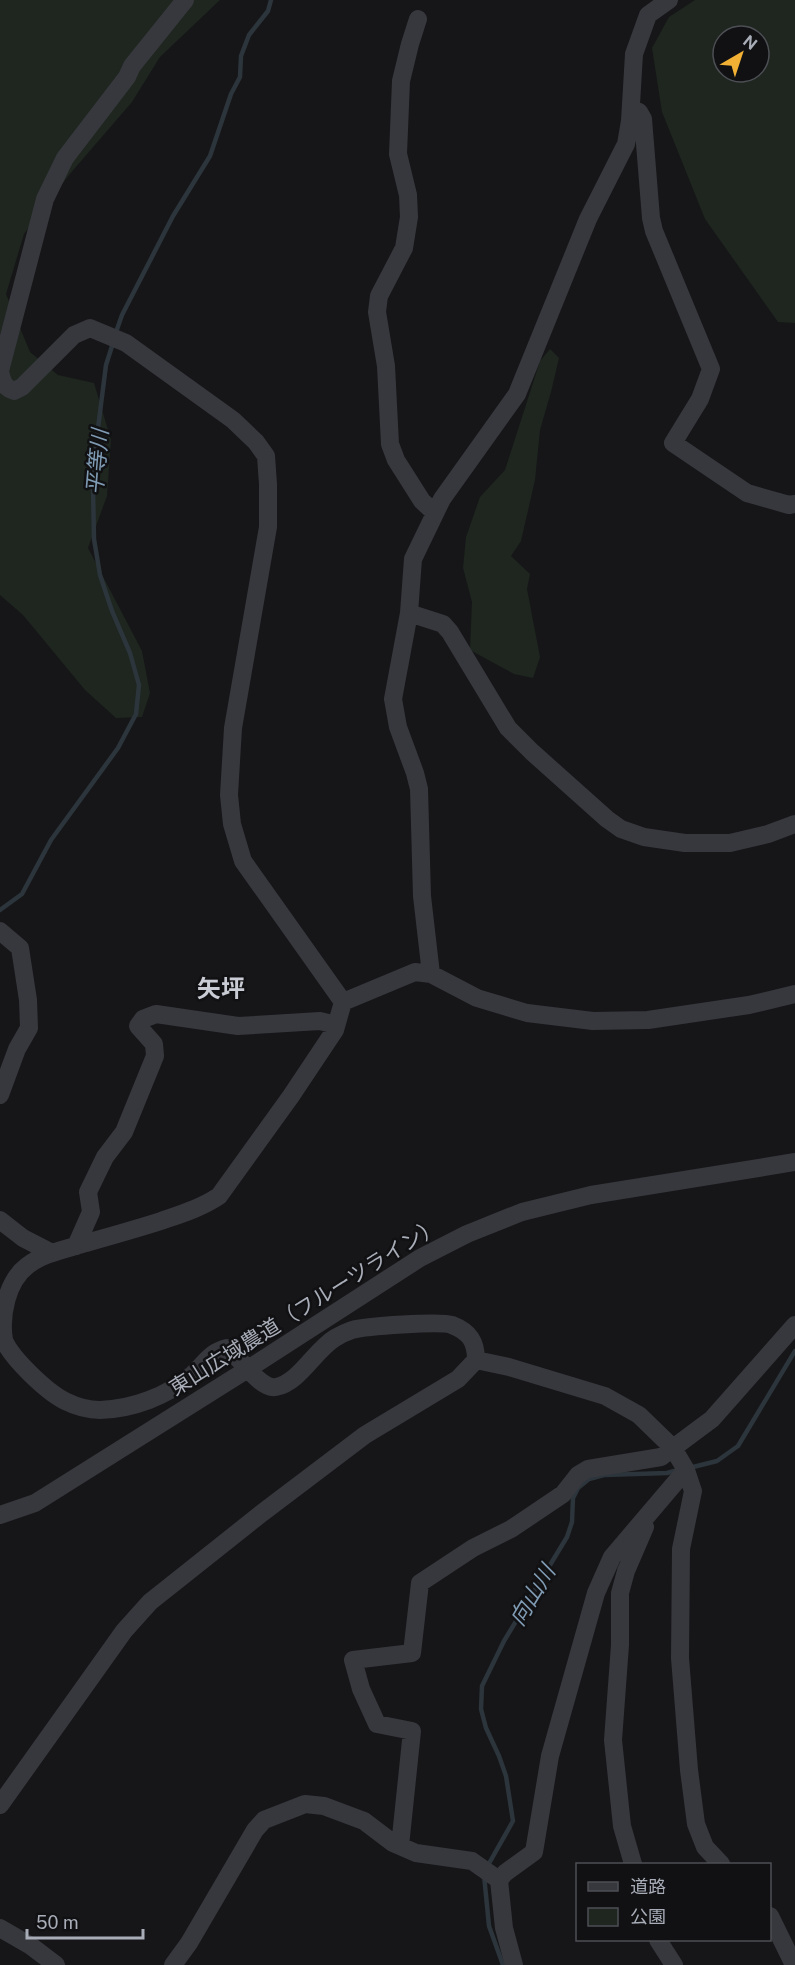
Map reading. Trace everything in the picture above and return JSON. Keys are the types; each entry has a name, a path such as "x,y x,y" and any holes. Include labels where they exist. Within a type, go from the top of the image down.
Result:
{"street":[{"path":"185,0 132,66 127,77 65,158 45,199 5,335 0,371 3,382 8,389 14,391 22,387 74,335 90,328 124,342 233,420 256,442 266,456 268,527 233,728 229,795 232,824 243,861 343,1002"},
{"path":"430,974 422,896 419,789 398,727 393,699 409,613 413,559 442,499 517,394 588,219 626,144 634,54 648,15 669,0"},
{"path":"418,19 401,81 398,154 408,195 409,217 404,248 380,296 377,312 386,366 390,444 396,460 422,501 435,513"},
{"path":"631,108 639,112 643,119 654,231 711,369 700,399 673,443 747,493 789,505 795,504"},
{"path":"409,613 443,624 508,728 621,830 644,837 685,843 730,843 768,834 795,824"},
{"path":"0,931 20,948 28,1000 29,1028 17,1049 0,1095"},
{"path":"343,1002 415,972 430,974 477,998 527,1013 593,1021 648,1020 749,1005 795,994"},
{"path":"0,1805 124,1631 150,1602 365,1435 458,1379 476,1360 476,1346 466,1333 451,1325 431,1323 353,1330 333,1339 288,1383 274,1388 265,1386 236,1354 227,1348 215,1351 195,1373 177,1388 158,1397 122,1407 98,1410 80,1407 63,1400 14,1358 3,1340 1,1319 6,1294 12,1282 27,1266 52,1253 120,1234 203,1206 219,1196 335,1030 343,1002"},
{"path":"76,1246 91,1212 88,1192 105,1157 124,1132 155,1056 154,1044 138,1026 143,1019 156,1014 238,1026 320,1021 336,1025"},
{"name":"東山広域農道（フルーツライン）","path":"0,1515 35,1503 420,1258 466,1234 522,1212 591,1195 795,1162"},
{"path":"0,1220 23,1238 52,1253"},
{"path":"400,1846 412,1731 377,1724 361,1689 353,1660 412,1653 420,1583 473,1548 511,1529 563,1494 578,1474 588,1469 661,1457 712,1419 795,1325"},
{"path":"476,1360 510,1367 604,1396 639,1415 673,1448 686,1470 693,1491 681,1549 680,1658 689,1770 696,1824 705,1847 721,1863"},
{"path":"497,1878 534,1852 550,1756 596,1593 612,1557 686,1470"},
{"path":"633,1863 622,1826 613,1740 620,1645 620,1593 626,1571 654,1506"},
{"path":"173,1965 189,1943 255,1830 264,1820 305,1804 324,1806 364,1821 393,1843 416,1853 472,1861 497,1878 504,1928 514,1965"},
{"path":"771,1918 794,1965"},
{"path":"0,1928 31,1946 56,1965"},
{"path":"659,1941 674,1965"}],"green space":[{"path":"0,0 220,0 160,57 132,102 69,175 24,234 6,294 30,352 58,375 94,383 111,440 107,496 88,548 142,651 150,693 142,717 116,718 85,690 23,615 0,595"},
{"path":"695,0 795,0 795,323 778,322 705,219 662,112 652,48 669,17"},
{"path":"550,349 559,358 540,430 535,480 521,541 511,556 530,574 527,589 540,657 533,678 514,674 470,650 472,602 463,568 466,537 480,497 505,470 540,361"}],"waterway":[{"name":"平等川","path":"115,335 122,315 173,216 210,156 231,94 240,77 241,56 249,35 268,11 271,0"},
{"name":"平等川","path":"0,910 22,894 51,840 118,748 136,714 139,685 130,653 100,575 94,539 93,487 97,436 106,365 113,343"},
{"name":"向山川","path":"689,1468 717,1461 738,1446 795,1351"},
{"name":"向山川","path":"487,1867 513,1821 506,1776 486,1728 481,1709 482,1686 504,1641 567,1537 572,1522 573,1498 578,1488 589,1479 604,1475 667,1473 678,1470"},
{"name":"向山川","path":"484,1875 489,1926 503,1965"}],"district":[{"name":"矢坪","path":"221,989"}]}
